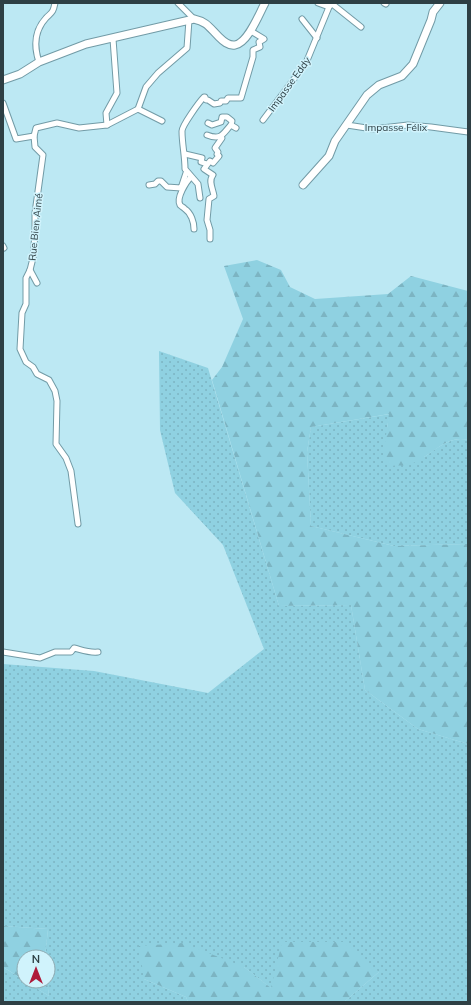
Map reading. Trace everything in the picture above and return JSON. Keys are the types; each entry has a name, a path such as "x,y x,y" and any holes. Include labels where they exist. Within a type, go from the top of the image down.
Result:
{"street":[{"path":"39,62 35,43 39,28 47,17 53,13 55,3"},
{"path":"3,103 16,140 34,136 36,128 57,123 78,128 107,125 138,109 146,87 158,73 187,48 192,20 178,3"},
{"path":"3,80 20,74 39,62 86,44 192,20 204,22 225,43 236,45 246,38 251,31 265,3"},
{"path":"318,3 330,5 361,27"},
{"path":"303,185 329,156 335,141 368,95 379,85 402,76 413,64 433,12 440,3"},
{"name":"Impasse Eddy","path":"263,120 306,63 330,5"},
{"path":"302,19 317,38"},
{"path":"200,198 198,184 185,169 182,130 200,100 205,97 206,100 214,104 220,103 221,101 226,101 228,98 241,98 251,65 253,50 260,47 259,42 264,39 251,31"},
{"path":"107,125 106,112 117,93 113,39"},
{"path":"138,109 162,121"},
{"path":"208,123 212,125 221,122 222,117 227,117 232,121 231,124 236,128"},
{"path":"207,135 221,136 226,133 231,124"},
{"name":"Impasse Félix","path":"347,125 373,128 408,125 468,132"},
{"name":"Rue Bien Aimé","path":"34,136 35,147 43,155 36,213 35,240 30,270 26,278 26,304 22,313 20,349 26,362 33,367 37,374 49,380 55,391 57,401 56,444 66,458 71,471 78,524"},
{"path":"210,239 207,209 209,199 214,196 211,184 211,178 213,175 204,169 210,161 213,162 219,156 215,148 222,138 221,136"},
{"path":"185,154 202,158 201,162 207,164"},
{"path":"149,185 162,181 167,187 181,188 186,173 189,175"},
{"path":"189,175 181,192 179,201 182,207 188,211 193,220 194,229"},
{"path":"30,270 37,283"},
{"path":"3,652 40,658 55,652 71,652 74,648 90,653 98,652"}],"green space":[{"path":"257,260 281,270 290,287 315,299 388,294 411,276 468,291 468,440 452,440 414,462 404,465 391,466 383,457 389,414 311,427 307,452 311,526 394,546 468,544 468,744 418,729 365,690 351,605 279,606 212,380 222,367 243,319 224,266"},
{"path":"159,351 208,368 279,606 351,605 365,690 418,729 468,744 468,1002 344,1002 379,972 272,989 244,967 144,979 186,997 188,1002 3,1002 3,967 16,975 16,989 38,989 49,996 48,989 56,989 56,949 46,949 48,929 3,926 3,664 94,671 208,693 264,649 223,545 175,493 160,430"},
{"path":"390,414 387,427 424,457 439,446 450,441 456,439 468,440 468,544 394,546 311,526 307,452 311,427"},
{"path":"3,926 48,929 46,949 16,949 16,975 3,967"},
{"path":"282,942 343,942 379,972 344,1002 188,1002 186,997 144,979 139,946 183,943 244,967 271,988"},
{"path":"38,989 48,989 49,996"}]}
